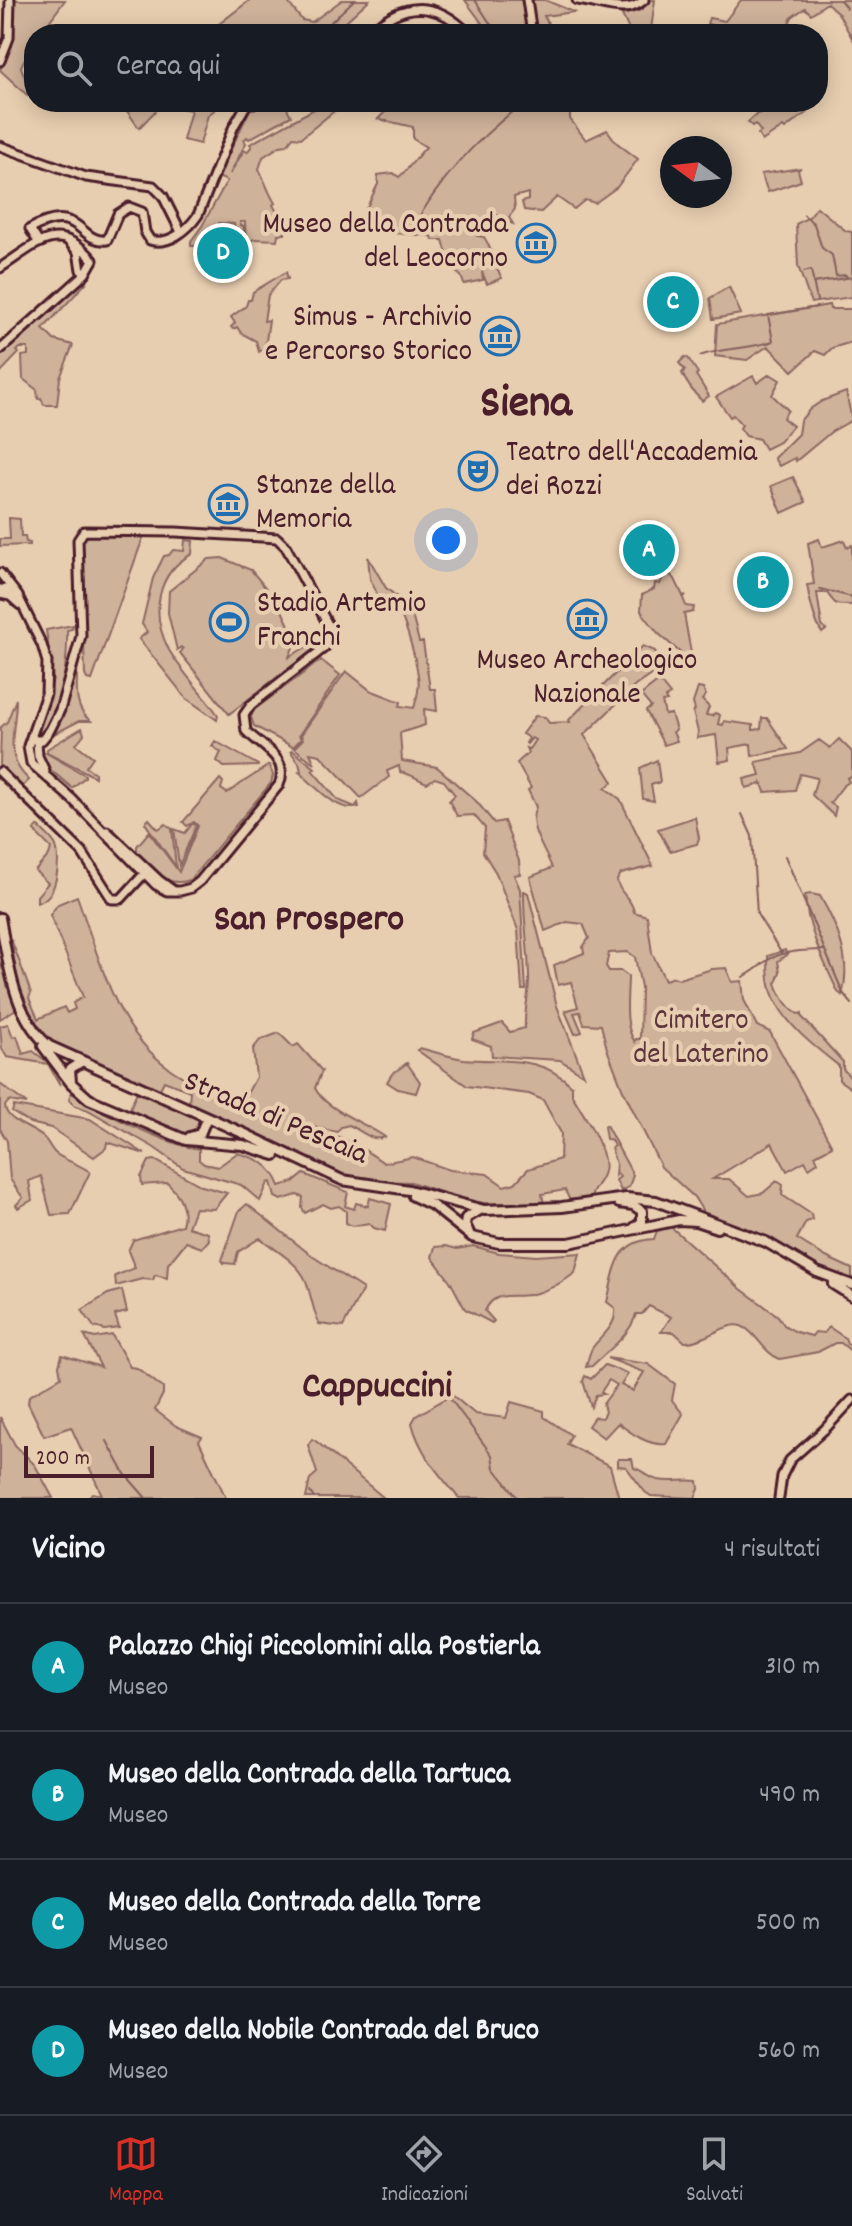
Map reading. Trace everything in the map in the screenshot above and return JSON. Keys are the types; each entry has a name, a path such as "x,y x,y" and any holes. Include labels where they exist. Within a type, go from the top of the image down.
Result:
{"main road":[{"name":"Strada di Pescaia","path":"0,918 14,985 33,1028 49,1046 77,1063 183,1106 336,1179 415,1192 480,1210 562,1207 636,1198 670,1204 766,1242 817,1272 852,1285"},
{"name":"Strada di Pescaia","path":"0,953 12,992 28,1027 71,1083 89,1099 181,1138 252,1147 342,1186 418,1197 472,1237 489,1242 544,1245 615,1236 674,1221 696,1221 775,1251 852,1296"},
{"path":"64,1075 77,1063"},
{"path":"71,1083 69,1073 77,1063"},
{"path":"183,1106 201,1119 200,1134"},
{"path":"200,1134 207,1117"},
{"path":"181,1138 200,1134"},
{"path":"601,1202 627,1203 643,1212 641,1224 615,1236"},
{"path":"472,1237 465,1227 465,1220 480,1210"}],"street":[{"path":"0,61 9,38 10,0"},
{"path":"527,0 531,24"},
{"path":"577,0 628,9 644,0"},
{"path":"380,24 395,11 419,5 447,12 459,24"},
{"path":"39,243 30,229 45,222 64,220 77,224 96,240 105,241 110,238 120,212 132,207 142,212 146,235 152,241 164,242 181,232 198,215 242,112"},
{"path":"0,146 86,177 153,186 163,196 181,232"},
{"path":"0,268 52,238 80,245 93,260"},
{"path":"68,241 78,252 81,270"},
{"path":"75,281 81,270 93,260"},
{"path":"0,350 86,273 93,260"},
{"path":"97,823 147,876 174,891 191,888 205,876 279,785 282,770 271,750 248,734 243,716 248,708 324,648 331,639 331,630 286,547 276,537 87,530 81,532 78,538 81,629 60,710 50,730 28,746 28,756 31,763 174,891"},
{"path":"0,576 22,606"},
{"path":"0,576 13,587 44,651 48,672 36,739"},
{"path":"0,591 10,590"},
{"path":"0,591 22,606"},
{"path":"0,772 82,852 115,900 121,899 147,876"},
{"path":"779,1498 782,1476 792,1458 852,1400"}],"green space":[{"path":"15,0 65,0 47,24 24,24 24,61 21,67 24,92 0,70 13,41"},
{"path":"250,0 286,0 302,20 312,22 342,0 369,0 343,24 219,24"},
{"path":"465,0 523,0 527,24 483,24"},
{"path":"533,0 545,0 574,12 544,16 548,24 535,24"},
{"path":"650,0 655,0 652,24 626,24 622,15 641,10"},
{"path":"741,0 852,0 852,38 838,13 827,3 811,14 805,8 792,17 789,24 707,24 709,18 725,21"},
{"path":"128,112 154,112 139,128"},
{"path":"190,112 212,112 208,115 200,144 183,140"},
{"path":"249,112 289,112 291,116 249,139 247,137 230,174 244,150 247,152 252,146 250,144 309,112 333,112 301,138 293,137 287,145 263,157 259,169 275,203 273,205 280,217 285,214 285,234 278,234 277,240 255,239 246,242 245,222 240,222 244,226 243,237 235,237 234,224 219,223 218,243 191,246 191,241 227,181 218,177"},
{"path":"385,112 570,112 570,119 586,140 607,130 617,143 638,159 617,187 595,203 585,200 574,209 557,197 541,212 524,210 522,202 528,200 528,193 514,197 515,209 509,217 513,224 493,215 477,236 484,237 487,242 502,278 487,284 482,272 483,280 464,284 461,276 451,268 443,240 433,240 432,236 379,232 365,211 378,184 378,175 393,173 399,177 426,147 413,139 413,127 378,119"},
{"path":"807,112 762,141 758,134 761,132 755,124 752,126 748,122 757,114"},
{"path":"801,168 798,170 801,181 768,192 761,174"},
{"path":"817,207 846,231 852,232 852,297 811,303 798,266 796,224 809,217"},
{"path":"286,272 288,279 281,280 268,295 264,321 269,320 265,348 259,352 256,341 241,333 237,327 231,327 235,323 231,317 246,306 253,292"},
{"path":"83,282 86,283 43,329 54,340 73,345 60,378 57,405 44,405 41,398 38,399 37,390 23,379 22,356 28,355 28,348 20,348 0,373 0,355"},
{"path":"729,287 741,314 713,319 710,298"},
{"path":"829,305 830,309 852,309 852,342 832,348 825,355 815,351 793,371 768,346 747,360 715,356 717,324"},
{"path":"685,357 698,373 696,375 709,396 702,401 682,373 685,370 679,363"},
{"path":"770,374 780,380 772,395 788,410 783,418 793,426 779,442 765,449 759,439 746,436 740,428 742,425 733,415 730,417 716,397 753,376 757,383"},
{"path":"846,392 852,420 831,432 796,461 795,458 779,466 774,458 798,434 800,421 810,409"},
{"path":"793,477 806,502 782,513 771,486"},
{"path":"9,518 20,519 21,536 25,536 30,545 0,546 0,539 10,539"},
{"path":"84,535 143,538 92,680 85,675 81,543"},
{"path":"819,539 822,547 844,540 847,547 852,545 852,605 837,604 827,593 817,593 822,626 826,630 822,633 807,585 814,584 808,543"},
{"path":"185,540 193,541 192,554 180,562 164,583 158,609 160,622 169,650 218,715 217,720 186,698 139,639 147,632 142,624 153,578 164,556 173,550 184,551"},
{"path":"368,557 386,588 410,607 419,642 423,642 430,689 435,689 437,711 424,709 425,725 400,733 402,761 437,767 477,802 494,823 504,821 519,861 520,874 514,875 520,889 526,990 522,990 518,930 496,873 483,852 485,828 474,815 457,816 449,801 455,795 444,781 435,778 427,783 400,772 399,766 387,771 389,777 361,798 320,755 310,753 315,764 294,748 303,739 301,735 346,671 370,690 401,702 400,706 414,708 419,679 408,635 396,605 379,598 370,579"},
{"name":"Stadio Artemio Franchi","path":"222,558 251,570 279,604 296,640 289,657 311,644 314,649 229,714 180,653 183,649 177,650 168,613 169,591 209,559"},
{"path":"666,571 675,579 683,596 686,595 683,598 686,606 694,607 693,612 684,614 691,653 684,656 658,633 641,611 642,595 654,589 655,583 660,584"},
{"path":"73,625 72,629 67,630 65,671 58,701 53,715 38,734 53,679 46,630"},
{"name":"Cimitero del Laterino","path":"643,646 655,651 660,661 655,672 635,686 584,735 613,782 605,788 620,799 653,866 621,874 618,885 634,912 647,916 652,953 665,980 726,968 732,982 742,981 744,1000 757,1026 770,1032 832,1146 815,1155 818,1162 809,1168 805,1161 787,1171 772,1143 713,1179 729,1179 749,1196 763,1193 777,1181 783,1185 782,1195 811,1214 812,1220 806,1222 797,1239 852,1269 852,1280 824,1271 791,1251 704,1213 694,1197 661,1167 623,1090 601,1025 584,1024 580,1012 574,1013 582,1032 575,1034 565,1011 578,1007 571,982 558,985 554,965 584,953 583,947 589,938 583,924 567,922 545,931 530,877 552,868 535,830 536,807 528,790 531,788 517,763 528,753 526,748 529,749 535,740 532,738 527,744 529,738 522,734 535,716 545,717 549,723 569,720","holes":["628,952 635,957 641,987 640,1039 635,1042 628,1019 628,976 621,971 609,971 606,966 609,953"]},
{"path":"77,657 78,701 84,715 91,721 79,721 56,733 55,728 65,706"},
{"path":"321,660 340,675 293,747 254,726 251,717 254,710"},
{"path":"659,681 670,695 665,698 667,701 662,702 665,715 671,714 677,741 664,745 646,711 651,707 641,695"},
{"path":"698,688 703,689 706,695 702,700 709,707 706,715 720,715 718,724 723,725 724,721 753,725 753,730 761,729 762,718 767,718 788,749 752,756 751,744 729,748 730,760 719,762 716,735 697,738 693,703"},
{"path":"16,699 13,752 21,771 29,780 21,788 0,765 1,727 7,722"},
{"path":"82,728 84,734 76,744 93,757 86,767 95,773 95,777 47,752 47,749"},
{"path":"839,739 852,752 852,776 847,778 849,782 830,803 836,807 834,816 812,795 817,778 800,774 795,790 765,792 761,781 761,784 746,788 744,779 760,775 756,762 800,753 819,740 830,748"},
{"path":"215,741 258,766 224,767 217,761 221,752 212,746"},
{"path":"41,750 85,777 72,788 45,765"},
{"path":"292,750 315,768 312,770 338,800 355,807 358,803 359,807 351,808 343,806 319,791 299,772 299,763"},
{"path":"657,760 660,782 651,785 654,801 643,799 640,768"},
{"path":"269,765 273,775 271,783 190,880 174,882 167,879 137,852 137,846 149,832 179,872 198,826 194,822 187,826 183,822 220,779 223,782 221,789 227,793"},
{"path":"695,817 699,838 697,844 670,851 658,829"},
{"path":"149,819 158,829 166,824 172,829 176,867 145,823"},
{"path":"193,823 196,826 179,866 174,829 185,833"},
{"path":"38,826 55,843 58,861 53,888 44,900 37,902 37,896 48,883 35,871 51,848 34,831"},
{"path":"524,891 528,893 557,1006 584,1075 560,1060 492,1056 491,1046 472,1039 474,1033 502,1023 510,1032 525,1028 529,979"},
{"path":"805,895 820,896 842,944 845,982 842,995 813,933"},
{"path":"77,896 101,967 122,1012 150,1052 177,1074 242,1103 256,1077 253,1049 260,1040 279,1033 293,1047 298,1044 322,1071 315,1088 327,1103 385,1137 371,1137 349,1125 337,1132 298,1124 302,1128 339,1137 384,1163 413,1157 450,1170 487,1174 504,1186 515,1183 528,1169 560,1159 561,1133 543,1100 529,1094 467,1086 417,1050 420,1048 464,1059 534,1064 560,1076 572,1086 572,1095 599,1143 604,1171 591,1200 570,1201 565,1190 542,1194 544,1204 484,1203 461,1199 411,1182 344,1177 189,1104 190,1091 164,1081 159,1091 60,1048 37,1029 26,1008 11,939 38,1019 64,1007 67,1013 75,1009 73,1003 83,997 50,915 58,904"},
{"path":"785,950 787,955 778,961 780,972 776,983 779,992 790,1008 798,1014 802,1013 802,1017 843,1062 843,1069 852,1079 852,1089 839,1080 839,1066 793,1026 778,1006 769,981 768,956"},
{"path":"0,963 16,1009 0,1019"},
{"path":"8,1024 13,1037 17,1036 23,1054 33,1051 54,1067 60,1085 48,1064 7,1057 2,1049 0,1026"},
{"path":"407,1063 420,1082 416,1093 398,1089 387,1082"},
{"path":"0,1084 27,1104 9,1101 5,1106 10,1116 44,1138 58,1155 90,1172 70,1214 51,1215 41,1176 29,1181 32,1200 18,1208 16,1205 23,1198 10,1179 7,1141 0,1129"},
{"path":"138,1089 196,1118 200,1129 190,1135 128,1113"},
{"path":"71,1093 83,1102 142,1130 199,1149 199,1160 204,1164 218,1167 237,1153 263,1164 273,1173 280,1186 294,1182 304,1174 348,1192 345,1206 354,1209 356,1203 368,1206 370,1198 391,1204 385,1231 369,1223 352,1226 346,1223 346,1211 339,1206 331,1208 323,1204 305,1213 303,1197 297,1195 281,1200 275,1197 271,1182 260,1201 241,1185 183,1168 153,1147 74,1105 69,1099"},
{"path":"14,1106 90,1119 145,1154 107,1142 106,1148 94,1157 51,1128 30,1123 12,1112"},
{"path":"606,1125 633,1175 629,1187 621,1191 616,1180 620,1177 618,1174 615,1176 616,1164 611,1148 614,1146 611,1140 606,1139"},
{"path":"155,1160 202,1186 227,1193 214,1209 195,1208 188,1227 208,1233 209,1240 202,1248 186,1242 168,1264 167,1278 155,1275 153,1280 142,1279 116,1286 115,1276 135,1268 128,1251 133,1240 182,1225 183,1207 167,1183 142,1185 141,1177 149,1161"},
{"path":"247,1204 312,1256 363,1289 343,1327 319,1324 303,1274 260,1238 238,1252 235,1264 224,1263 222,1260 239,1211"},
{"path":"671,1227 741,1289 778,1316 784,1325 812,1336 815,1332 824,1333 829,1327 845,1338 847,1344 852,1346 852,1352 841,1343 835,1343 818,1352 780,1359 747,1329 735,1325 685,1342 674,1332 661,1332 671,1317 649,1306 642,1314 636,1314 617,1343 592,1366 586,1367 592,1349 614,1320 615,1308 607,1302 619,1259 631,1245 654,1239 657,1231"},
{"path":"473,1246 499,1253 536,1256 580,1253 575,1273 559,1284 535,1294 504,1296 493,1300 485,1311 494,1321 492,1323 465,1309 432,1257 435,1247 457,1249"},
{"path":"122,1290 127,1312 115,1315 119,1328 105,1330 94,1327 82,1310 108,1294"},
{"path":"84,1335 95,1338 112,1335 130,1367 137,1368 163,1388 155,1410 176,1426 202,1437 199,1441 226,1498 88,1498 92,1493 102,1495 71,1427 44,1436 28,1403 29,1396 61,1377 59,1366 62,1355 101,1367"},
{"path":"607,1358 648,1364 675,1384 672,1400 683,1414 666,1444 646,1441 618,1423 604,1438 588,1426 594,1417 602,1418 605,1412 603,1404 617,1385 609,1380 601,1392 604,1394 596,1395 591,1407 583,1381 585,1376 591,1379 605,1365 628,1374 621,1385 633,1391 644,1372"},
{"path":"452,1395 475,1414 506,1418 511,1402 544,1411 544,1417 571,1435 567,1444 610,1466 619,1498 459,1498 425,1454 412,1423 416,1416"},
{"path":"0,1417 15,1445 35,1465 53,1498 0,1498"},
{"path":"312,1439 384,1498 306,1498 310,1479 317,1473 308,1445"},
{"path":"618,1459 632,1459 634,1468 654,1479 698,1481 699,1489 695,1498 651,1496 626,1467 618,1466"}],"waterway":[{"path":"328,24 354,0"},
{"path":"475,0 491,24"},
{"path":"840,0 847,9"},
{"path":"410,233 446,177 512,112"},
{"path":"804,215 814,224 822,248 832,255 836,276 846,275 847,278"},
{"path":"804,272 811,270 817,301"},
{"path":"813,283 852,277"},
{"path":"700,356 773,341 768,315 817,307"},
{"path":"820,589 852,597"},
{"path":"742,814 752,836 757,914 782,954"},
{"path":"785,856 843,993 852,1004"},
{"path":"743,977 778,955 823,950"},
{"path":"449,1397 492,1455 494,1468 518,1498"},
{"path":"107,1441 125,1474 146,1498"},
{"path":"310,1492 314,1498"}],"place":[{"name":"Museo della Contrada del Leocorno","path":"536,243"},
{"name":"Museo della Nobile Contrada del Bruco","path":"223,253"},
{"name":"Museo della Contrada della Torre","path":"673,302"},
{"name":"Simus - Archivio e Percorso Storico","path":"500,336"},
{"name":"Teatro dell'Accademia dei Rozzi","path":"478,471"},
{"name":"Stanze della Memoria","path":"228,504"},
{"name":"Palazzo Chigi Piccolomini alla Postierla","path":"649,550"},
{"name":"Museo della Contrada della Tartuca","path":"763,582"},
{"name":"Museo Archeologico Nazionale","path":"587,619"},
{"name":"Stadio Artemio Franchi","path":"229,622"}],"district":[{"name":"Siena","path":"526,406"},
{"name":"San Prospero","path":"309,921"},
{"name":"Cappuccini","path":"377,1388"}]}
